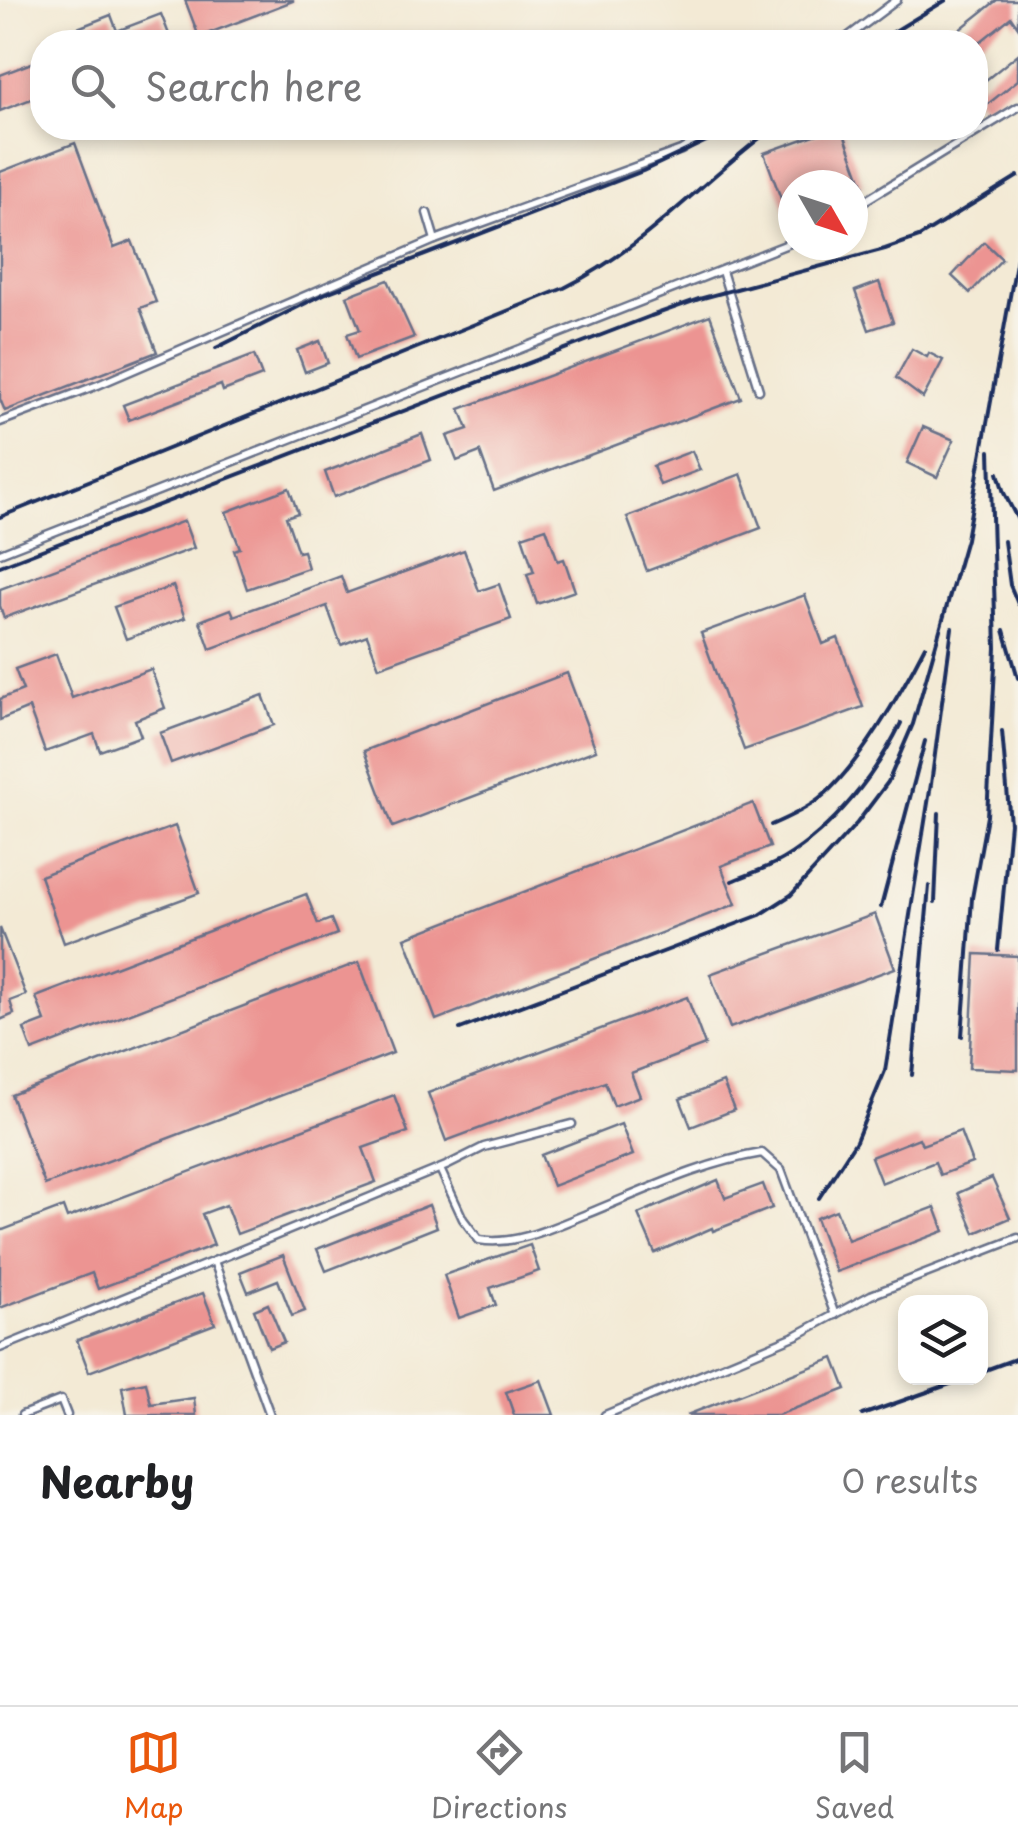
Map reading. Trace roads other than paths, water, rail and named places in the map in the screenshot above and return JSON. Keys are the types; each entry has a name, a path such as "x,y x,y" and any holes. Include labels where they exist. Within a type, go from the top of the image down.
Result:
{"lane":[{"path":"857,30 897,0"},
{"path":"988,125 1018,107"},
{"path":"0,422 98,385 435,240 681,150 697,140"},
{"path":"868,199 964,140"},
{"path":"427,213 435,240"},
{"path":"0,552 778,248"},
{"path":"722,271 760,390"},
{"path":"0,1348 440,1169 484,1147 572,1124"},
{"path":"440,1169 463,1218 479,1240 494,1243 534,1234 727,1159 762,1153 781,1170 835,1315"},
{"path":"605,1415 797,1336 871,1295 1018,1238"},
{"path":"214,1261 270,1415"},
{"path":"22,1415 61,1400 66,1415"}],"railway":[{"path":"897,30 946,0"},
{"path":"216,348 324,294 643,171 709,140"},
{"path":"0,517 564,288 621,254 757,140"},
{"path":"0,566 651,316 919,237 1018,176"},
{"path":"460,1029 760,915 791,895 857,823 888,782 913,724 966,539 1018,252"},
{"path":"962,1036 972,898 987,816 996,648 990,451"},
{"path":"998,473 1018,520"},
{"path":"1004,541 1010,585 1018,604"},
{"path":"819,1198 856,1141 885,1071 952,628"},
{"path":"1004,630 1018,678"},
{"path":"771,825 814,803 849,768 892,706 925,646"},
{"path":"732,881 783,859 819,832 866,781 901,723"},
{"path":"998,950 1010,823 1002,731"},
{"path":"881,907 925,741"},
{"path":"935,902 939,813"},
{"path":"912,1075 929,886"},
{"path":"988,1369 1018,1358"},
{"path":"862,1415 947,1385"}]}
